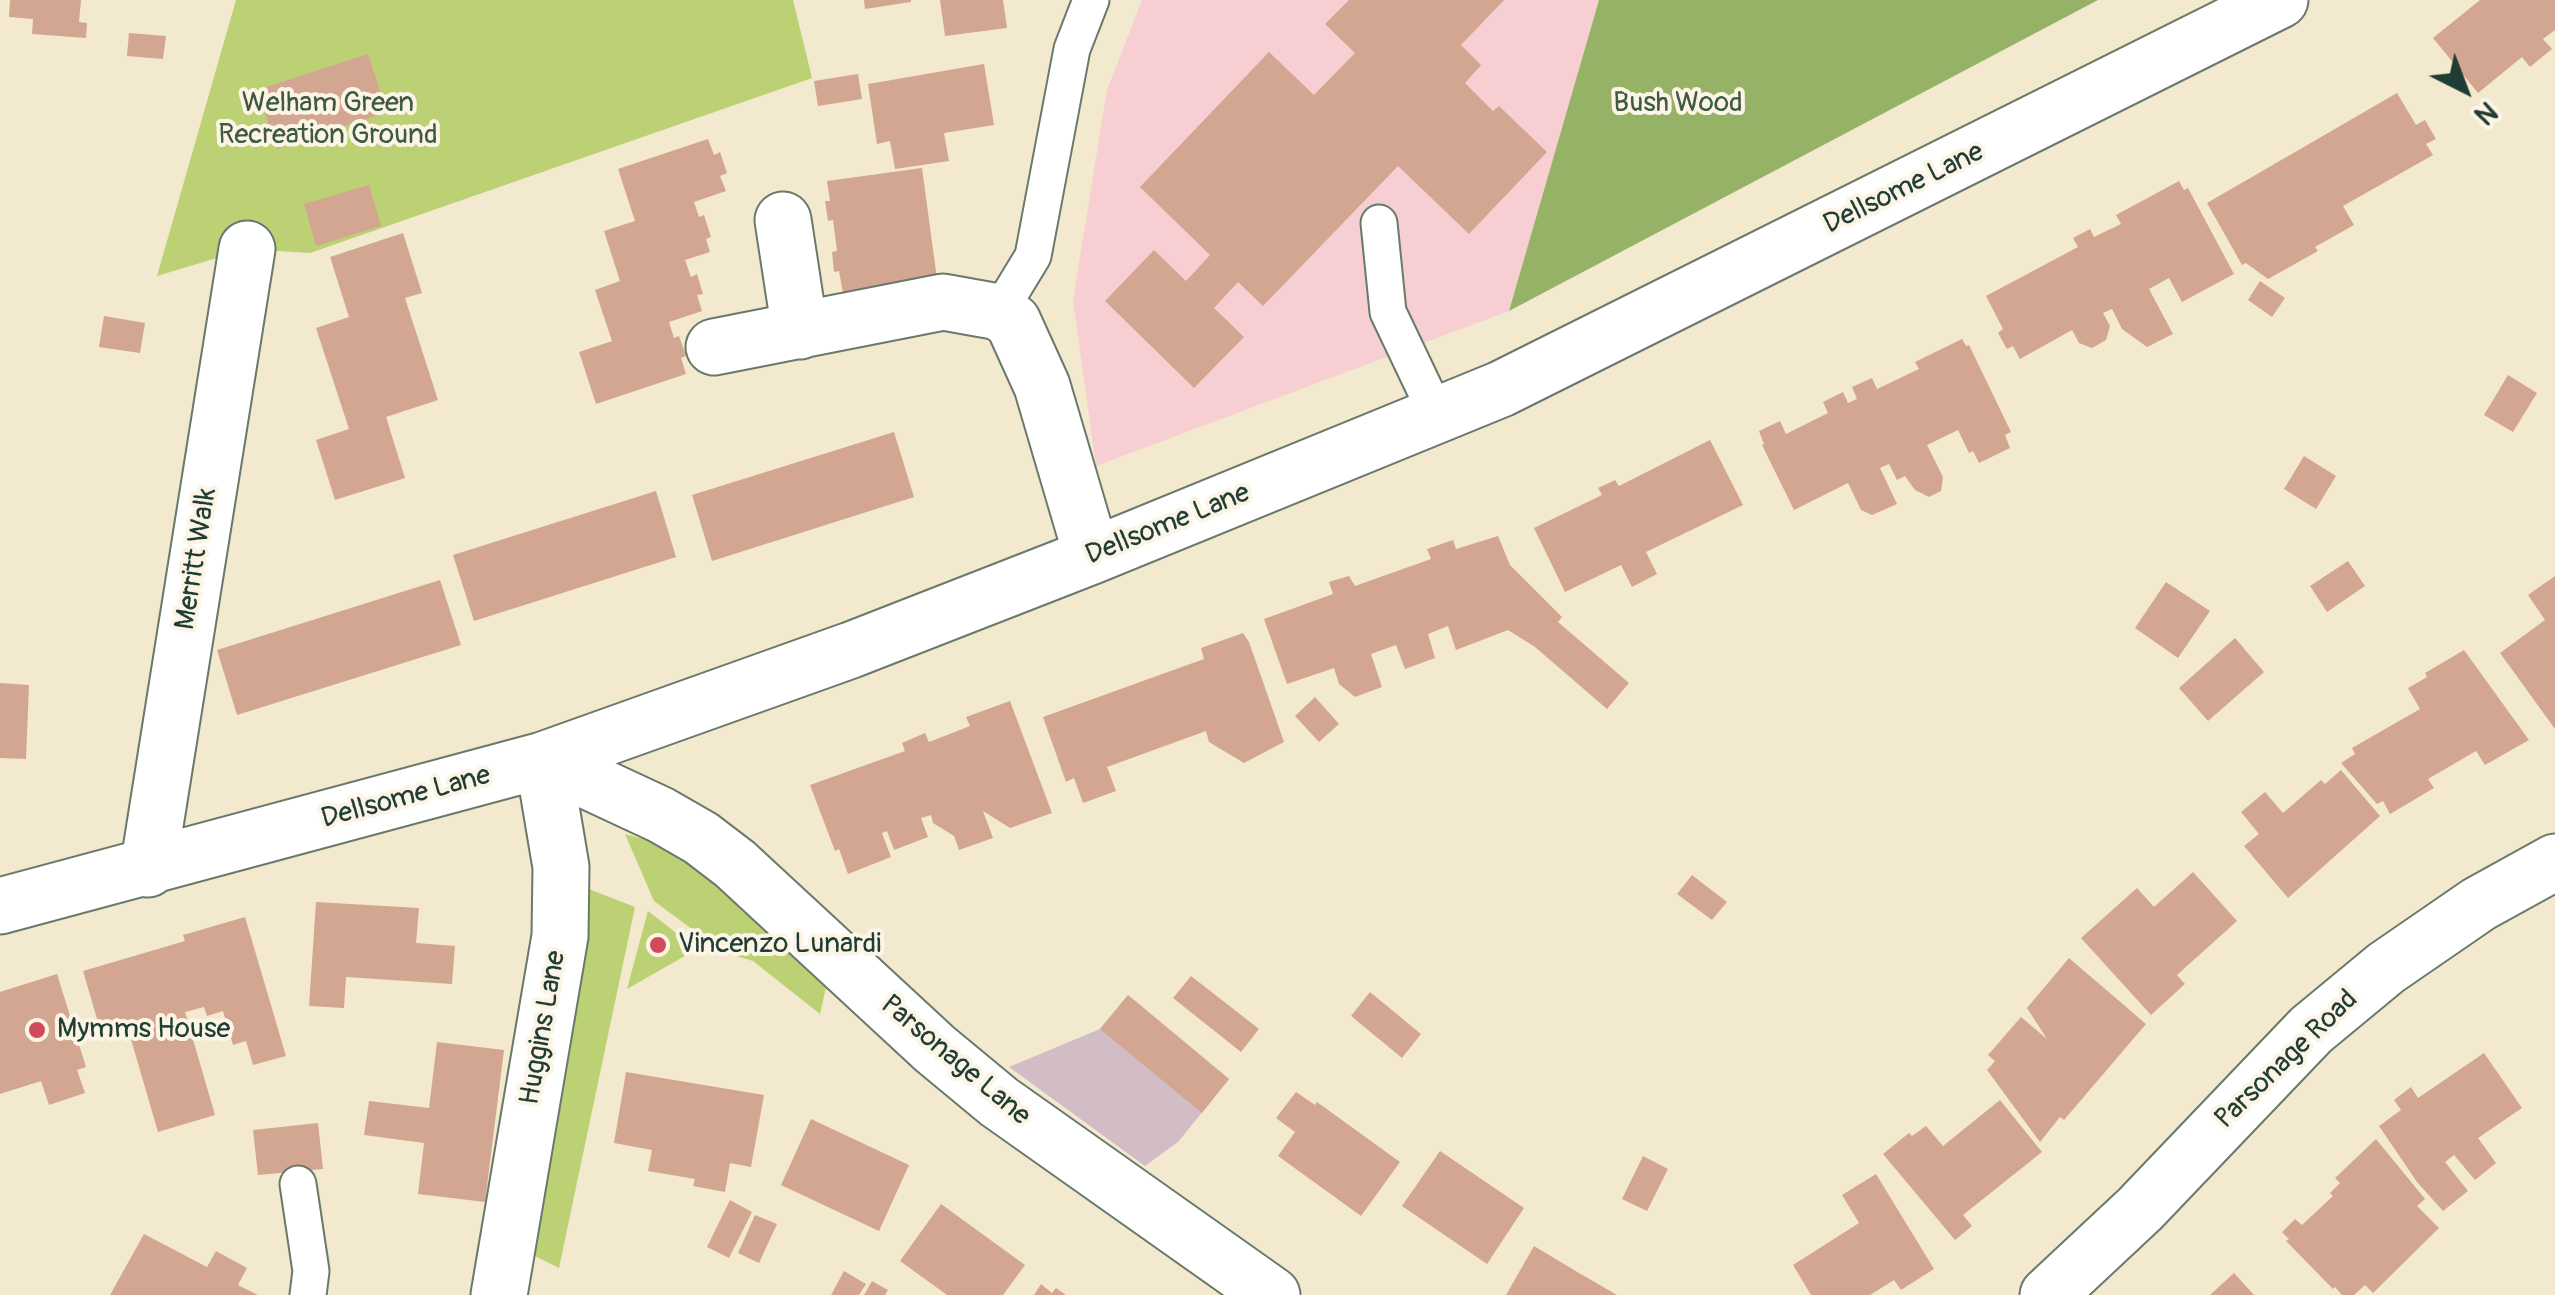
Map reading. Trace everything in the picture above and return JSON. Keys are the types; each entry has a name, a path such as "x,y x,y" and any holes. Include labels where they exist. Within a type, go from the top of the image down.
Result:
{"street":[{"name":"Dellsome Lane","path":"0,906 543,760 851,650 1092,556 1438,417 1676,303 2280,0"},
{"path":"783,220 800,331"},
{"name":"Merritt Walk","path":"148,869 247,249"},
{"path":"714,347 943,302 999,312 1014,322 1042,386 1092,556"},
{"name":"Huggins Lane","path":"499,1295 560,936 561,866 543,760"},
{"name":"Parsonage Lane","path":"543,760 701,838 735,864 936,1049 1000,1102 1272,1295"},
{"name":"Parsonage Road","path":"2048,1295 2140,1209 2311,1030 2432,936 2479,904 2555,862"}],"lane":[{"path":"999,312 1033,256 1072,49 1090,0"},
{"path":"1379,223 1388,312 1438,417"},
{"path":"298,1184 312,1270 308,1295"}],"shaded area":[{"path":"1142,0 1599,0 1509,311 1096,466 1073,300 1107,90"},
{"path":"1128,995 1229,1079 1178,1142 1145,1166 1009,1067 1100,1029"}],"green space":[{"name":"Welham Green Recreation Ground","path":"236,0 793,0 812,78 310,253 247,249 157,276"},
{"name":"Bush Wood","path":"1599,0 2098,0 1509,311"},
{"path":"625,834 657,843 684,858 827,983 820,1014 753,961 723,952 654,901"},
{"path":"581,886 635,907 559,1268 533,1255"},
{"path":"648,911 697,949 627,989"}],"building":[{"path":"10,0 81,0 79,22 87,23 86,38 32,34 33,19 9,17"},
{"path":"864,0 911,0 911,2 865,9"},
{"path":"940,0 1003,0 1007,28 945,36"},
{"path":"1349,0 1504,0 1461,45 1481,65 1465,83 1493,111 1499,106 1547,152 1469,234 1398,166 1263,306 1238,282 1214,308 1244,337 1194,388 1105,301 1154,250 1186,281 1210,255 1140,187 1269,52 1314,95 1355,53 1325,24"},
{"path":"2480,0 2555,0 2555,30 2543,39 2552,49 2530,67 2522,57 2478,93 2433,38"},
{"path":"129,33 166,36 163,59 127,56"},
{"path":"368,54 387,112 277,149 257,90"},
{"path":"984,64 994,125 944,133 949,161 895,169 890,141 877,144 868,84"},
{"path":"858,74 862,99 818,106 814,81"},
{"path":"2397,93 2416,125 2425,120 2436,139 2426,144 2433,155 2343,206 2354,225 2315,247 2318,251 2268,279 2246,263 2242,265 2207,203"},
{"path":"708,139 714,155 720,152 727,173 720,176 726,191 694,202 699,217 704,215 711,237 706,239 710,252 685,260 691,277 697,274 703,294 697,295 702,311 669,322 686,356 681,358 686,374 596,404 579,352 612,341 595,290 620,281 604,231 635,221 618,169"},
{"path":"922,168 937,279 843,293 839,271 834,272 832,252 837,251 833,220 828,221 825,201 830,201 827,181"},
{"path":"2179,181 2184,190 2188,188 2234,274 2182,302 2169,278 2149,289 2173,334 2147,347 2122,329 2112,309 2103,313 2110,326 2106,340 2092,348 2079,343 2072,330 2020,359 2013,346 2007,349 1998,333 2003,329 1986,296 2078,247 2073,238 2090,229 2094,237 2121,224 2116,215"},
{"path":"369,185 381,226 316,246 304,204"},
{"path":"403,233 422,293 405,298 438,400 386,417 405,478 335,500 316,440 349,429 316,328 349,317 330,257"},
{"path":"2260,281 2285,298 2272,317 2248,300"},
{"path":"104,316 145,323 140,353 99,347"},
{"path":"1962,339 1969,345 2011,432 2005,435 2010,448 1979,463 1973,451 1969,453 1958,430 1927,445 1943,477 1941,491 1929,497 1915,490 1905,476 1897,480 1889,464 1880,468 1897,504 1872,515 1861,510 1848,483 1794,510 1759,431 1780,421 1786,434 1828,413 1823,402 1843,392 1848,403 1857,399 1852,387 1872,378 1877,389 1919,369 1915,362"},
{"path":"2508,375 2537,393 2513,432 2484,415"},
{"path":"894,432 914,497 712,561 692,495"},
{"path":"1710,440 1743,505 1646,552 1657,574 1632,587 1621,565 1565,592 1534,528 1602,495 1598,488 1615,480 1619,486"},
{"path":"2304,456 2336,476 2316,509 2284,489"},
{"path":"656,491 676,557 474,621 453,555"},
{"path":"1498,536 1510,565 1562,617 1558,622 1629,683 1607,709 1535,647 1508,630 1456,650 1448,626 1428,634 1435,658 1405,669 1396,645 1371,654 1382,687 1355,697 1339,684 1334,668 1287,684 1264,619 1333,594 1329,582 1349,576 1355,586 1431,559 1427,549 1453,540 1456,549"},
{"path":"2348,561 2365,586 2327,612 2310,586"},
{"path":"2555,576 2555,729 2500,653 2545,620 2528,595"},
{"path":"440,580 461,645 237,715 217,650"},
{"path":"2166,582 2210,611 2178,658 2135,628"},
{"path":"1243,633 1284,742 1244,763 1209,742 1206,731 1107,767 1116,791 1083,803 1074,778 1066,782 1043,717 1204,659 1201,648"},
{"path":"2235,638 2264,672 2208,721 2179,688"},
{"path":"2464,650 2529,740 2485,765 2476,751 2428,779 2434,788 2390,814 2383,801 2377,804 2341,763 2355,754 2352,748 2420,709 2408,688"},
{"path":"0,683 29,685 26,759 0,758"},
{"path":"1315,697 1339,724 1319,742 1295,716"},
{"path":"1010,701 1052,813 1010,828 983,811 993,838 959,850 954,836 933,823 931,815 921,818 928,837 894,850 887,831 882,833 891,857 848,874 810,785 905,751 902,743 925,733 929,742 970,726 966,717"},
{"path":"2341,770 2380,816 2288,898 2244,846 2259,834 2241,812 2265,792 2283,813 2321,780 2325,784"},
{"path":"2193,872 2237,921 2177,975 2185,984 2151,1015 2081,938 2137,888 2154,907"},
{"path":"1692,875 1727,902 1712,920 1677,894"},
{"path":"316,902 419,908 416,943 455,946 452,984 346,977 344,1008 309,1006"},
{"path":"245,917 286,1056 253,1065 246,1041 233,1045 223,1011 207,1016 204,1007 185,1012 215,1115 158,1132 128,1029 102,1036 83,971 185,941 183,935"},
{"path":"2069,958 2146,1024 2064,1120 2060,1117 2040,1142 1987,1070 1995,1061 1988,1055 2021,1017 2047,1039 2027,1008"},
{"name":"Mymms House","path":"57,974 86,1067 77,1070 85,1093 49,1105 41,1081 0,1094 0,992"},
{"path":"1191,976 1259,1029 1241,1052 1173,998"},
{"path":"1370,992 1421,1034 1402,1058 1351,1016"},
{"path":"1128,995 1229,1079 1202,1113 1100,1029"},
{"path":"437,1042 504,1050 485,1202 418,1194 424,1143 364,1135 369,1101 429,1108"},
{"path":"2484,1053 2522,1108 2478,1138 2496,1163 2475,1180 2454,1155 2445,1162 2468,1191 2443,1211 2417,1182 2379,1126 2401,1110 2394,1100 2411,1087 2418,1098"},
{"path":"626,1072 764,1095 751,1167 730,1163 725,1192 693,1186 695,1179 648,1171 652,1150 614,1143"},
{"path":"1296,1092 1315,1105 1317,1102 1400,1162 1361,1216 1278,1156 1295,1132 1276,1118"},
{"path":"2000,1100 2042,1152 1963,1215 1972,1226 1955,1240 1883,1154 1909,1133 1912,1136 1926,1126 1943,1146"},
{"path":"811,1119 909,1165 879,1231 781,1185"},
{"path":"318,1123 323,1169 258,1175 253,1130"},
{"path":"2376,1139 2425,1199 2417,1206 2439,1228 2373,1293 2365,1285 2354,1295 2342,1295 2286,1241 2289,1239 2282,1232 2295,1219 2302,1225 2333,1196 2330,1193 2340,1183 2335,1178"},
{"path":"1440,1151 1524,1208 1487,1264 1402,1206"},
{"path":"1643,1156 1668,1169 1647,1211 1622,1199"},
{"path":"1876,1174 1934,1269 1901,1290 1894,1280 1870,1295 1811,1295 1793,1265 1859,1223 1842,1195"},
{"path":"730,1200 752,1212 729,1258 707,1247"},
{"path":"941,1204 1025,1265 1003,1295 947,1295 900,1261"},
{"path":"755,1215 777,1224 759,1263 738,1253"},
{"path":"144,1234 207,1267 216,1251 247,1268 238,1285 258,1295 110,1295"},
{"path":"1534,1246 1579,1273 1617,1295 1506,1295"},
{"path":"844,1271 866,1284 859,1295 831,1295"},
{"path":"2234,1273 2254,1295 2210,1295"},
{"path":"872,1281 888,1290 885,1295 864,1295"},
{"path":"1041,1284 1052,1293 1056,1288 1066,1295 1034,1295"}],"place":[{"name":"Vincenzo Lunardi","path":"658,945"},
{"name":"Mymms House","path":"37,1030"}]}
